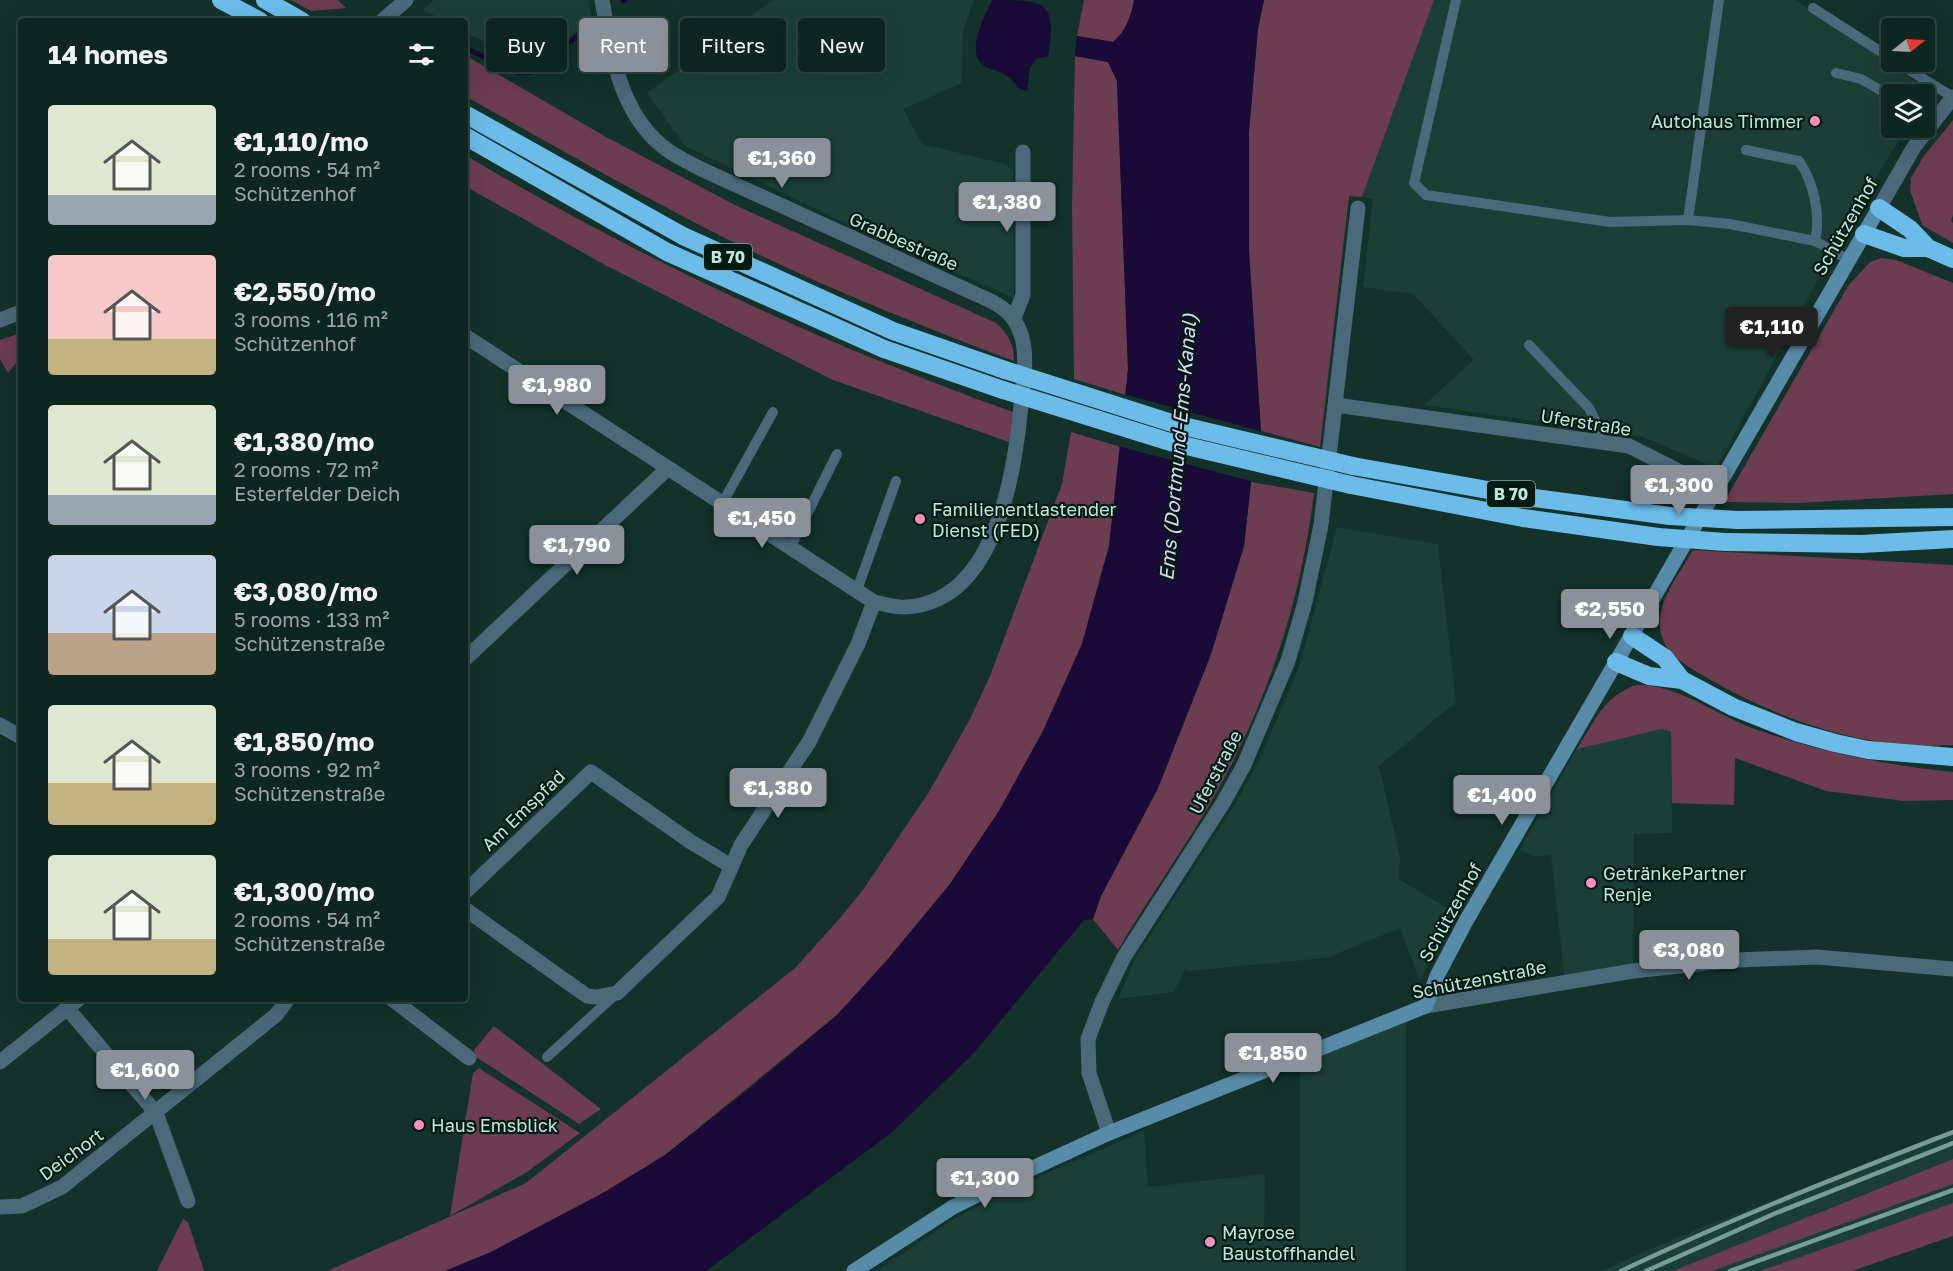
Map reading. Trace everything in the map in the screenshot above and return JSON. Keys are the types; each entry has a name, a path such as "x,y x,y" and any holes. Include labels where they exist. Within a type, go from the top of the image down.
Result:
{"highway":[{"path":"221,0 254,18"},
{"path":"265,0 297,18"},
{"name":"B 70","path":"468,116 703,246 893,331 1005,370 1175,424 1353,466 1527,497 1670,516 1738,520 1953,517"},
{"name":"B 70","path":"468,138 667,252 884,349 1003,390 1170,442 1351,485 1523,518 1658,537 1725,542 1861,544 1953,539"},
{"path":"1879,208 1910,229 1928,248 1953,259"},
{"path":"1864,234 1904,248 1928,248"},
{"path":"1928,541 1953,553"},
{"path":"1632,636 1665,658 1682,680"},
{"path":"1616,662 1649,676 1682,680 1733,707 1796,732 1835,743 1868,750 1953,757"}],"street":[{"path":"385,18 406,0"},
{"name":"Grabbestraße","path":"602,0 617,76 637,118 661,145 701,169 1004,307 1014,318"},
{"name":"Schützenhof","path":"1935,116 1953,97"},
{"name":"Schützenhof","path":"1426,1006 1437,976 1466,921 1632,636 1714,489 1919,138"},
{"path":"468,338 874,602 904,608 924,604 948,593 969,577 984,555 1005,498 1017,445 1025,354 1014,318 1023,295 1023,152"},
{"name":"Uferstraße","path":"1109,1133 1089,1074 1088,1039 1102,1002 1124,957 1223,803 1244,765 1288,661 1317,546 1336,405 1358,208"},
{"path":"0,320 18,313"},
{"name":"Uferstraße","path":"1336,405 1629,446 1714,489"},
{"path":"468,656 667,469"},
{"path":"468,911 586,996 597,998 617,993 718,897 741,845 809,742 858,644 874,602"},
{"path":"0,725 18,734"},
{"name":"Am Emspfad","path":"468,889 591,772 691,842 731,866"},
{"name":"Schützenstraße","path":"854,1271 953,1207 1109,1133 1398,1015 1426,1006 1633,971 1736,960 1817,957 1953,969"},
{"name":"Deichort","path":"0,1207 22,1206 62,1187 276,1015 286,1002"},
{"path":"396,1002 469,1058"},
{"path":"0,1062 73,1004 156,1113 188,1201"}],"lane":[{"path":"1456,0 1414,183 1426,195 1610,222 1688,220 1730,224 1815,241 1849,260"},
{"path":"1688,220 1719,0"},
{"path":"1813,8 1881,52"},
{"path":"1912,72 1953,97"},
{"path":"1836,73 1861,80 1881,91"},
{"path":"1746,150 1799,161 1807,172 1815,204 1818,229 1815,241"},
{"path":"1529,345 1589,408 1598,426 1599,442"},
{"path":"722,504 773,412"},
{"path":"790,548 837,454"},
{"path":"857,590 896,481"},
{"path":"547,1057 617,993"}],"shaded area":[{"path":"291,0 338,0 346,8 311,11"},
{"path":"434,0 588,0 592,18 579,18 579,29 567,39 567,18 486,18 486,43 468,34 468,18 439,18 423,10"},
{"path":"773,0 974,0 963,31 962,83 903,109 922,144 1005,164 1013,170 1014,298 851,226 685,146 647,93 680,69 680,72 786,72 786,18 749,18"},
{"path":"1084,0 1134,0 1127,23 1113,42 1077,36"},
{"path":"1264,0 1434,0 1362,197 1349,196 1320,447 1261,431 1249,252 1249,131 1258,28"},
{"path":"1434,0 1795,0 1881,58 1881,72 1902,72 1920,84 1881,84 1881,138 1900,138 1848,224 1716,468 1643,437 1424,405 1474,360 1413,294 1363,287 1373,199 1362,197"},
{"path":"1075,56 1108,62 1117,81 1128,369 1126,395 1074,379 1072,206"},
{"path":"468,57 486,67 486,72 494,72 606,137 737,206 996,323 1010,340 1014,361 888,312 805,276 684,217 468,98"},
{"path":"1953,120 1953,215 1951,221 1953,223 1953,243 1922,225 1910,190 1911,178 1923,157"},
{"path":"468,157 597,229 733,297 871,358 1013,412 1009,442 833,380 605,265 468,188"},
{"path":"1881,258 1896,260 1953,283 1953,494 1799,503 1724,502 1848,286 1870,262"},
{"path":"18,334 18,361 8,373 0,359 0,340"},
{"path":"1071,432 1121,447 1109,546 1082,644 1043,731 999,811 950,884 888,959 837,1015 665,1155 603,1193 491,1252 445,1271 327,1271 526,1183 795,968 841,917 865,887 929,792 970,719 990,676 1062,484"},
{"path":"1251,482 1314,493 1291,611 1266,686 1234,759 1203,815 1118,950 1093,919 1101,896 1158,788 1211,654 1244,546"},
{"path":"1337,527 1438,544 1456,702 1379,766 1400,857 1399,879 1455,913 1420,981 1400,928 1326,958 1189,971 1185,969 1174,992 1118,999 1136,957 1236,803 1259,761 1300,664"},
{"path":"1693,550 1953,565 1953,745 1921,746 1889,743 1826,730 1766,708 1685,665 1666,646 1660,629 1660,619 1670,588"},
{"path":"1636,685 1667,689 1755,729 1828,751 1903,766 1953,772 1953,800 1904,801 1826,791 1735,758 1734,805 1672,803 1671,732 1662,729 1577,749 1608,703"},
{"path":"1662,729 1671,732 1672,833 1634,834 1633,971 1565,983 1551,855 1534,857 1520,849 1577,749"},
{"path":"1406,1021 1406,1271 877,1271 955,1218 1010,1189 1144,1131 1148,1187 1265,1174 1264,1240 1300,1241 1300,1065"},
{"path":"494,1026 601,1109 579,1124 476,1057 474,1050"},
{"path":"479,1068 580,1133 527,1172 450,1216 473,1073"},
{"path":"1953,1131 1953,1159 1811,1215 1816,1233 1953,1184 1953,1203 1760,1271 1601,1271 1695,1230"},
{"path":"1953,1159 1953,1184 1712,1271 1673,1271"},
{"path":"1953,1203 1953,1236 1852,1271 1760,1271"},
{"path":"183,1219 188,1222 204,1271 157,1271"}],"water":[{"path":"992,0 1035,3 1043,7 1048,14 1051,38 1048,56 1036,59 1030,67 1027,91 1018,88 1006,76 984,65 977,56 979,31"},
{"name":"Ems (Dortmund-Ems-Kanal)","path":"1134,0 1264,0 1258,28 1249,131 1249,252 1261,431 1251,482 1244,546 1211,654 1158,788 1101,896 1093,919 1084,920 973,1054 891,1133 706,1271 445,1271 491,1252 603,1193 665,1155 837,1015 888,959 950,884 999,811 1043,731 1082,644 1109,546 1128,369 1117,81 1108,62 1075,56 1077,36 1113,42 1127,23"}],"pier":[{"path":"1123,394 1264,432 1254,482 1118,446"}],"waterway":[{"path":"468,49 519,73 532,72 579,35"}],"railway":[{"path":"1621,1271 1744,1216 1953,1132"},
{"path":"1646,1271 1776,1213 1953,1143"},
{"path":"1730,1271 1953,1190"}],"place":[{"name":"Autohaus Timmer","path":"1815,121"},
{"name":"Familienentlastender Dienst (FED)","path":"920,519"},
{"name":"GetränkePartner Renje","path":"1591,883"},
{"name":"Haus Emsblick","path":"419,1125"},
{"name":"Mayrose Baustoffhandel","path":"1210,1242"}]}
